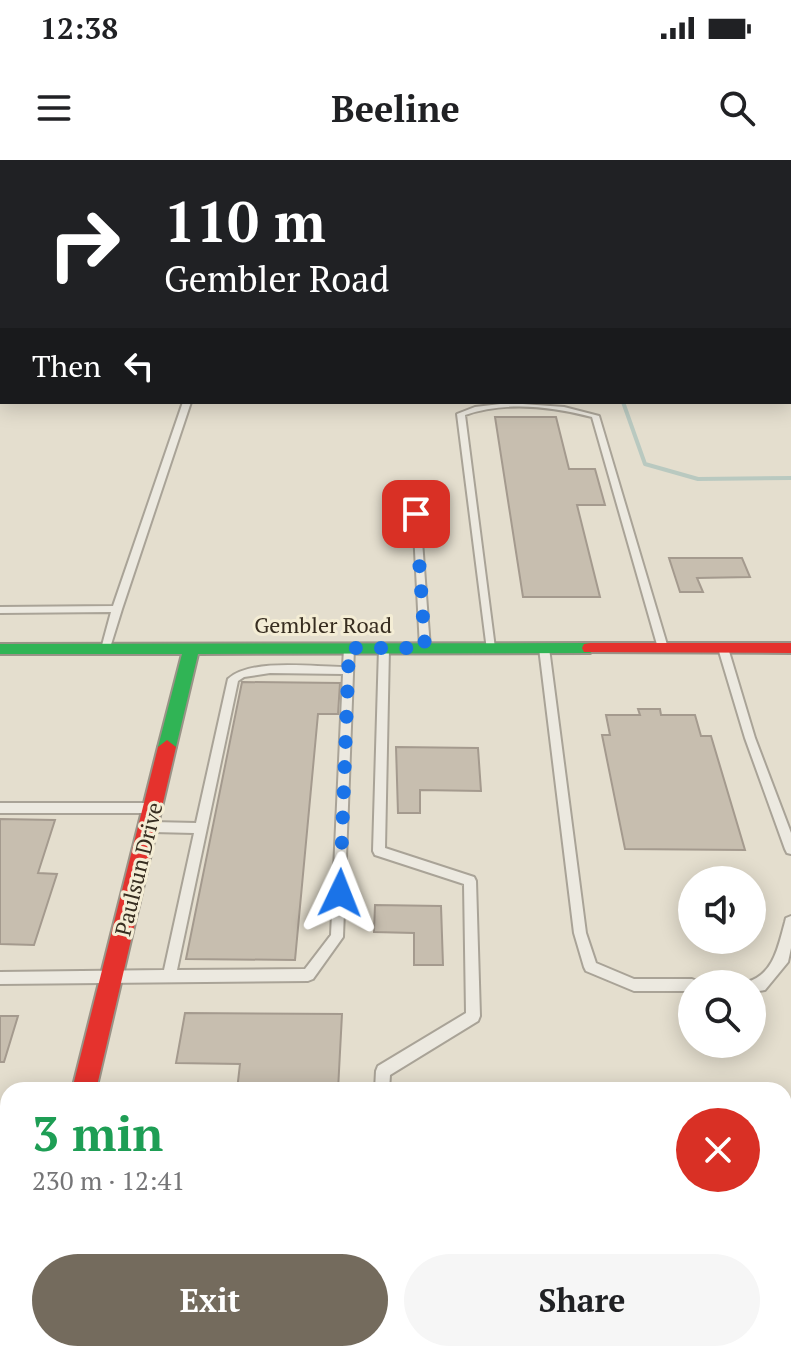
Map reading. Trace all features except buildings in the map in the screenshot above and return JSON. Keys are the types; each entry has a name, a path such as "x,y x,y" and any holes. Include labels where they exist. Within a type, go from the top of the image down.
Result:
{"main road":[{"name":"Gembler Road","path":"0,649 791,648"},
{"name":"Paulsun Drive","path":"86,1082 191,649"}],"lane":[{"path":"106,649 186,404"},
{"path":"490,648 461,414 474,408 561,406 595,416 663,648"},
{"path":"416,514 425,648"},
{"path":"0,610 117,609"},
{"path":"0,978 308,975 337,937 349,648"},
{"path":"382,1082 383,1071 473,1016 470,881 379,851 384,648"},
{"path":"544,648 580,933 591,967 634,985 678,985"},
{"path":"723,648 750,738 791,849"},
{"path":"169,977 233,679 244,672 348,671"},
{"path":"0,808 150,817 201,828"},
{"path":"766,979 781,962 791,922"}],"waterway":[{"path":"624,404 645,464 698,479 791,478"}],"traffic: fast":[{"path":"0,649 590,648"},
{"path":"167,747 191,649"}],"traffic: jam":[{"path":"590,648 791,648"},
{"path":"86,1082 167,747"}],"route":[{"path":"340,893 349,648 425,648 416,514"}]}
